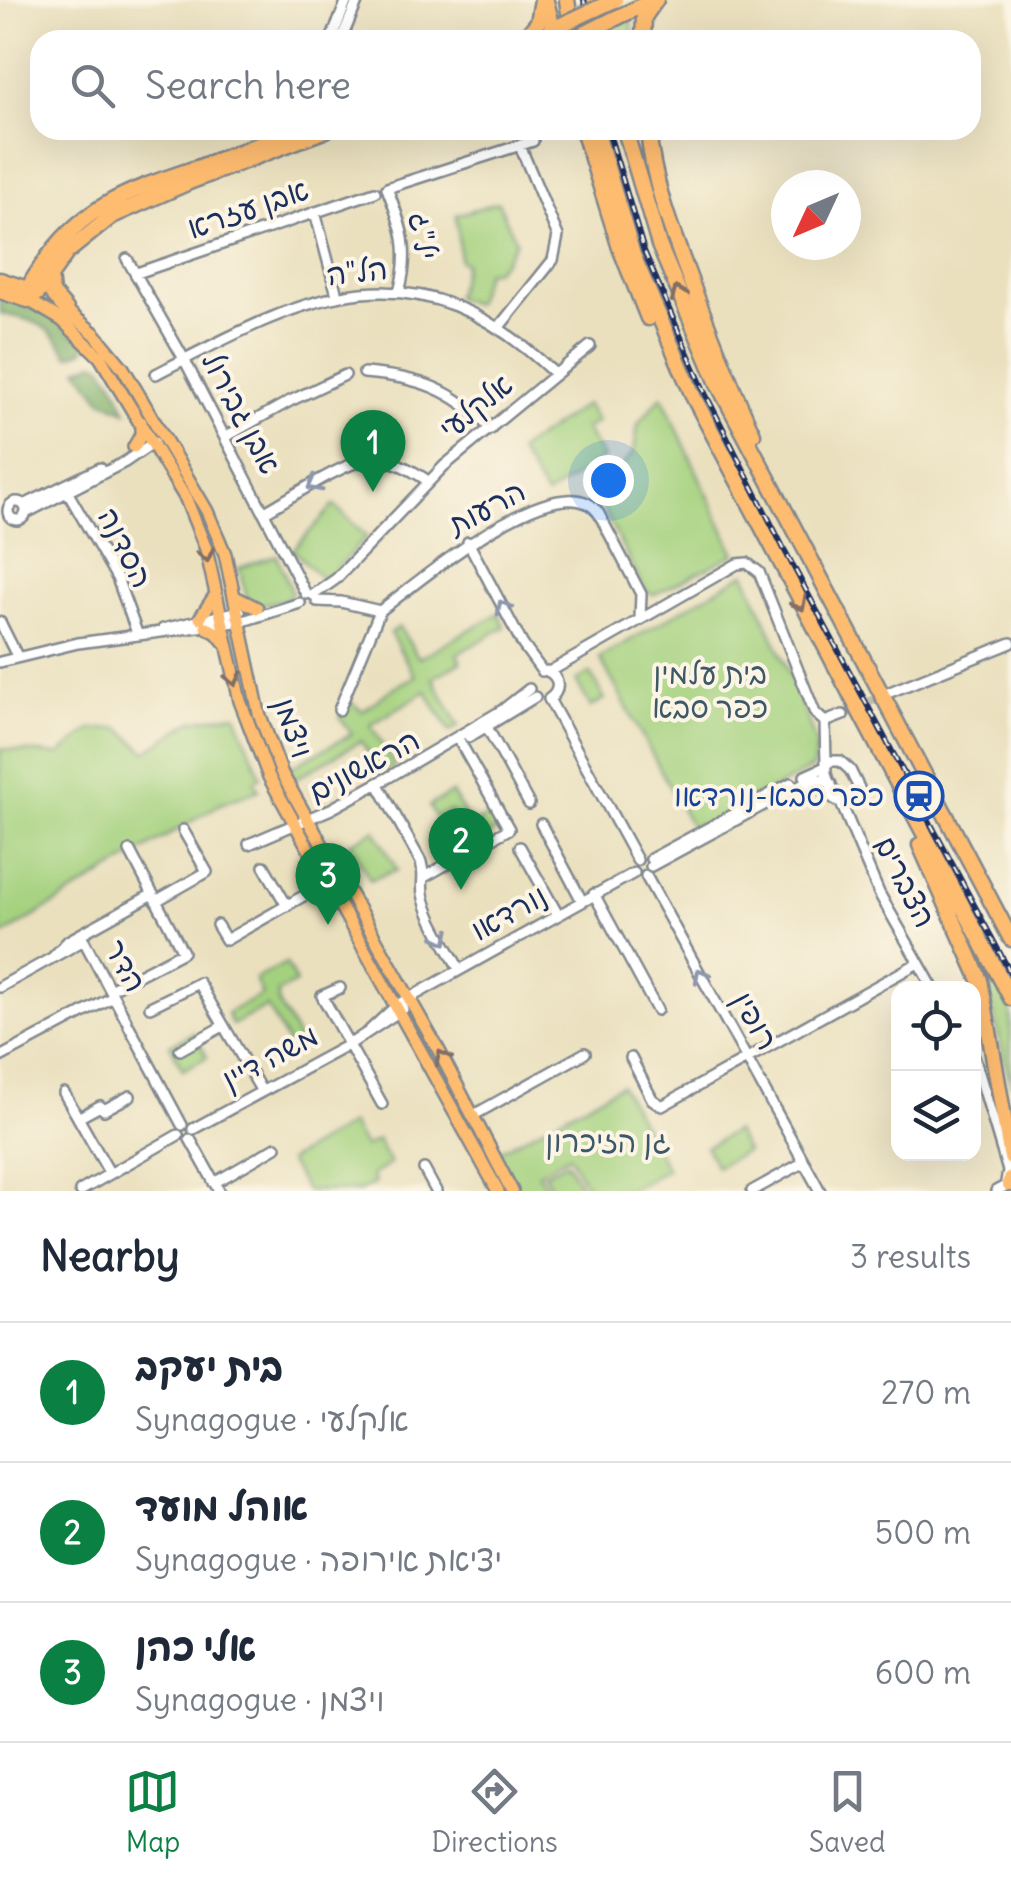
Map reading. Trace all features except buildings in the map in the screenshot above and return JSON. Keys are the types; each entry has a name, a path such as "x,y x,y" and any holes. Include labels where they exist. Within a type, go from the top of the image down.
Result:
{"highway":[{"path":"544,0 557,30"},
{"path":"532,30 544,0"},
{"path":"567,0 572,30"},
{"path":"595,0 600,30"},
{"path":"559,30 616,0"},
{"path":"593,30 632,5 655,0"},
{"path":"643,30 644,17 655,0"},
{"path":"632,5 639,30"},
{"path":"3,285 31,294 70,229 97,208 130,191 269,140"},
{"path":"3,285 45,270 97,224 135,203 300,140"},
{"path":"586,140 620,248 654,331 1011,998"},
{"path":"599,140 625,231 655,312 711,433 774,554"},
{"path":"628,140 659,245 745,438 1011,939"},
{"path":"650,140 659,190 704,319 820,581"},
{"path":"45,270 52,293 66,309"},
{"path":"875,744 974,962 1011,1110"},
{"path":"912,754 1011,918"},
{"path":"991,1027 998,1094 1011,1158"}],"main road":[{"name":"ויצמן","path":"31,294 66,309 115,356 161,456 199,526 240,701 258,750 332,877 498,1191"},
{"name":"ויצמן","path":"31,294 86,341 114,375 141,422 215,528 246,619 264,729 317,863 332,877 410,1000 512,1191"},
{"path":"131,454 141,435 141,422"},
{"path":"131,454 148,451 161,456"},
{"path":"215,593 203,623 225,643"},
{"path":"235,596 246,619"},
{"path":"387,1021 398,1020 402,1013"}],"street":[{"path":"335,30 347,0"},
{"path":"345,30 358,0"},
{"path":"499,326 558,249 558,236 520,146 533,141"},
{"name":"יל\"ג","path":"399,292 406,252 387,188 520,146"},
{"name":"אבן עזרא","path":"137,273 375,192"},
{"path":"316,212 337,295"},
{"name":"אבן גבירול","path":"126,259 184,360 309,598"},
{"name":"הל\"ה","path":"156,374 250,326 337,295 370,290 399,292 499,326 555,374"},
{"name":"אלקלעי","path":"0,662 137,634 246,619 309,598 336,580 428,481 590,346"},
{"path":"364,373 436,387 455,396 491,428"},
{"path":"225,437 345,376"},
{"path":"0,524 14,503 25,509 155,438"},
{"path":"265,512 374,458 412,470 428,481"},
{"name":"הסדנה","path":"66,490 116,578 137,634"},
{"name":"הרעות","path":"338,710 380,612 468,542 538,506 582,499 592,502 641,594"},
{"path":"468,542 523,646 546,671 556,678 558,688 549,699 532,693 530,679 546,671 737,564 754,567 815,713 825,722 829,764"},
{"path":"640,618 641,594 663,605"},
{"path":"309,598 380,612"},
{"path":"0,622 16,656"},
{"path":"890,692 1011,644"},
{"name":"הראשונים","path":"302,824 532,693"},
{"name":"הראשונים","path":"302,824 380,788 487,728 532,693"},
{"name":"רופין","path":"549,699 645,866 820,1191"},
{"path":"825,722 843,715"},
{"path":"487,728 529,804"},
{"path":"458,969 421,888 426,876 510,829 460,742"},
{"path":"645,866 829,764 847,766 859,788 849,801 802,783"},
{"name":"הצברים","path":"829,764 830,784 884,903 929,981"},
{"path":"645,866 802,783 816,778 830,784"},
{"path":"380,788 426,876"},
{"path":"249,844 302,824"},
{"path":"542,824 582,901"},
{"path":"0,987 53,956 68,942 207,872 183,830"},
{"path":"520,847 558,915"},
{"path":"0,1058 183,952 130,851"},
{"path":"314,890 319,880 317,863"},
{"path":"264,866 286,906"},
{"name":"נורדאו","path":"410,1000 458,969 634,872 633,867 645,866"},
{"path":"217,925 226,940 332,877"},
{"path":"594,894 657,1010"},
{"name":"הדר","path":"82,937 180,1130"},
{"path":"631,1058 652,1099 662,1106 918,963"},
{"path":"150,1007 199,982 261,1090"},
{"path":"340,988 322,996 382,1104"},
{"name":"משה דיין","path":"192,1134 261,1090 402,1013 410,1000"},
{"name":"משה דיין","path":"370,1030 387,1021"},
{"path":"180,1050 223,1026"},
{"path":"472,1116 585,1052"},
{"path":"978,1071 1008,1170 1006,1185"},
{"path":"64,1093 110,1174"},
{"path":"78,1118 130,1096"},
{"path":"80,1191 187,1124 216,1187 276,1147"},
{"path":"752,1191 804,1162"},
{"path":"424,1168 436,1191"}],"green space":[{"path":"630,18 633,30 607,30"},
{"path":"498,202 516,241 504,261 493,271 486,271 474,304 455,298 465,263 460,261 456,215"},
{"path":"0,295 48,314 86,344 84,350 69,356 41,326 1,314"},
{"path":"95,362 101,364 117,388 126,411 102,400 78,369"},
{"path":"662,396 735,554 653,595 645,591 598,499 598,481 621,467 634,452 638,424"},
{"path":"586,404 597,422 585,429 603,458 546,496 518,451"},
{"path":"334,505 367,537 324,581 293,550"},
{"path":"277,555 292,593 286,599 259,605 247,598 239,568"},
{"name":"בית עלמין כפר סבא","path":"745,573 797,690 817,746 813,768 694,832 600,658"},
{"path":"499,613 505,627 457,654 461,662 433,678 459,726 450,731 426,691 371,725 395,766 381,774 361,741 293,780 287,769 352,734 340,718 349,701 363,711 415,676 390,633 399,627 419,658"},
{"path":"590,673 605,699 591,707 576,681"},
{"path":"236,714 261,777 254,781 259,790 220,804 0,937 0,749 59,755 90,730 120,728 146,752 192,721"},
{"path":"452,793 471,825 493,813 501,828 470,846 450,811 436,818 429,806"},
{"path":"375,830 397,870 370,880 350,843"},
{"path":"976,944 1011,1009 1011,1086"},
{"path":"286,963 296,983 278,992 278,1003 302,1046 292,1051 267,1007 232,1025 227,1013 262,995 255,979"},
{"path":"194,1033 207,1057 183,1070 170,1045"},
{"name":"גן הזיכרון","path":"621,1085 667,1169 627,1191 589,1191 569,1155 538,1173 548,1191 518,1191 497,1152"},
{"path":"351,1124 364,1147 377,1140 390,1164 372,1175 375,1183 360,1191 306,1191 288,1161"},
{"path":"735,1131 746,1151 716,1167 706,1147"},
{"path":"567,1162 583,1191 553,1191 544,1174"}],"tunnel":[{"path":"843,715 885,694"}],"railway":[{"path":"584,0 589,30"},
{"path":"611,140 644,251 705,393 1011,974"}],"place":[{"name":"בית יעקב","path":"373,492"},
{"name":"כפר סבא-נורדאו","path":"919,796"},
{"name":"אוהל מועד","path":"461,890"},
{"name":"אלי כהן","path":"328,925"}]}
